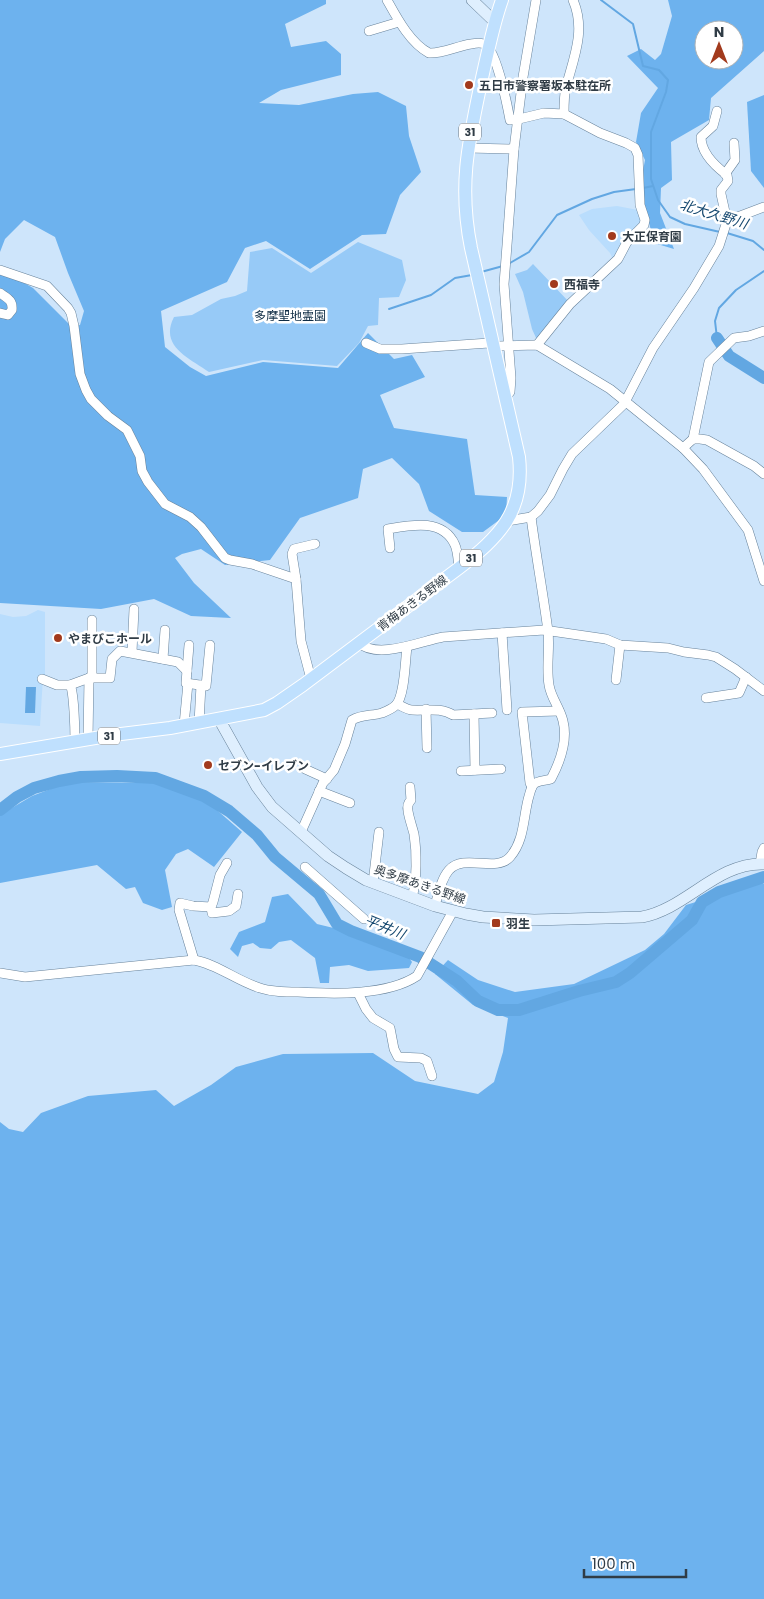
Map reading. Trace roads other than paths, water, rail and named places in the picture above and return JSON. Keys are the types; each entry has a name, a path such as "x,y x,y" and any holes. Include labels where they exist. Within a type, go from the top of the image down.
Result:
{"main road":[{"path":"472,0 495,22"},
{"name":"青梅あきる野線","path":"0,754 88,739 184,726 268,708 311,679 459,568 491,542 507,521 517,496 520,474 517,448 476,272 464,201 468,148 489,48 502,0"},
{"name":"奥多摩あきる野線","path":"219,719 263,796 282,818 336,862 374,883 434,906 466,914 508,919 642,917 674,906 714,879 731,871 762,864"}],"street":[{"path":"387,0 399,22 422,49 429,53 457,46 481,43 489,48 503,86 510,120 519,120 544,113 564,114 600,133 635,148 638,155 640,205 645,220 644,225 627,242 618,259 570,304 537,345"},
{"path":"506,397 511,387 504,284 514,149 519,120 523,72 536,0"},
{"path":"564,114 565,94 580,29 574,0"},
{"path":"369,31 399,22"},
{"path":"507,521 531,517 538,511 550,495 572,454 626,401 653,348 694,288 719,246 726,224 721,190 728,181 727,175 713,164 701,146 701,137 713,126 717,111"},
{"path":"725,174 735,160 734,143"},
{"path":"468,148 514,149"},
{"path":"726,224 764,207"},
{"path":"0,270 47,286 68,308 74,326 80,374 86,390 91,399 108,416 127,430 140,456 142,471 165,504 173,510 190,517 200,526 225,558 252,564 296,579"},
{"path":"0,293 13,304 12,310 8,315 0,313"},
{"path":"693,439 705,386 707,368 714,356 734,338 764,331"},
{"path":"366,343 380,349 488,343 509,346 537,345 610,389 683,448 703,469 748,530 764,581"},
{"path":"683,448 693,439 707,440 754,466 764,474"},
{"path":"434,906 448,871 455,866 461,863 498,863 510,857 521,838 525,809 532,787 539,781 551,779 560,763 564,732 563,721 549,685 548,630 531,517"},
{"path":"390,548 388,529 412,525 429,525 442,531 452,540 456,549 459,568"},
{"path":"311,679 301,642 292,554 294,549 315,544"},
{"path":"132,652 134,609"},
{"path":"88,739 92,620"},
{"path":"163,659 165,630"},
{"path":"359,643 364,648 373,650 407,647 430,639 443,637 548,630 606,639 620,645 668,648 716,657 764,691"},
{"path":"502,632 507,710"},
{"path":"184,726 188,684 186,683 186,671 190,645"},
{"path":"188,684 206,686 210,645"},
{"path":"616,680 620,645"},
{"path":"301,832 319,791 334,770 345,744 352,720 360,715 373,715 384,712 397,704 403,688 407,647"},
{"path":"42,679 58,685 70,685 90,677 110,678 112,659 120,650 178,662 186,671"},
{"path":"706,698 739,693 746,677"},
{"path":"70,685 73,689 75,742"},
{"path":"199,723 201,685"},
{"path":"397,704 411,710 426,709 449,712 453,715 492,713"},
{"path":"426,709 428,748"},
{"path":"532,787 522,712 559,711"},
{"path":"474,714 476,770"},
{"path":"305,769 327,779"},
{"path":"461,770 501,769"},
{"path":"410,787 411,800 408,803 407,809 414,833 415,853 412,898"},
{"path":"319,791 350,804"},
{"path":"374,883 379,832"},
{"path":"762,864 764,848"},
{"path":"227,863 220,874 211,907 212,913 229,910 236,906 238,894"},
{"path":"305,867 364,919"},
{"path":"194,960 179,910 180,903 211,907"},
{"path":"0,973 25,978 194,960 203,962 251,985 269,991 335,994 358,993 379,990 411,980 417,976 453,911"},
{"path":"358,993 373,1018 390,1028 394,1049 398,1056 421,1058 427,1061 432,1076"}],"waterway":[{"name":"北大久野川","path":"601,0 633,24 643,66 659,70 668,80 666,92 651,132 651,179 658,200 670,217 685,224 720,232"},
{"path":"643,188 653,186"},
{"path":"510,263 529,252 557,215 592,199 614,192 636,189"},
{"name":"北大久野川","path":"727,233 753,241 764,250"},
{"path":"481,272 503,266"},
{"name":"北大久野川","path":"717,338 715,321 719,308 736,290 764,271"},
{"path":"389,309 431,295 455,278 472,275"},
{"name":"北大久野川","path":"717,338 729,356 764,378"},
{"name":"平井川","path":"0,810 17,797 34,788 81,777 155,778 204,796 229,811 257,835 275,857 319,894 337,924 420,957 457,981 478,1001 498,1010 519,1010 579,991 616,982 630,973 692,920 702,902 719,892 764,877"}],"place":[{"name":"五日市警察署坂本駐在所","path":"469,85"},
{"name":"大正保育園","path":"612,236"},
{"name":"西福寺","path":"554,284"},
{"name":"やまびこホール","path":"58,638"},
{"name":"セブン-イレブン","path":"208,765"},
{"name":"羽生","path":"496,923"}],"park label":[{"name":"多摩聖地霊園","path":"290,315"}]}
